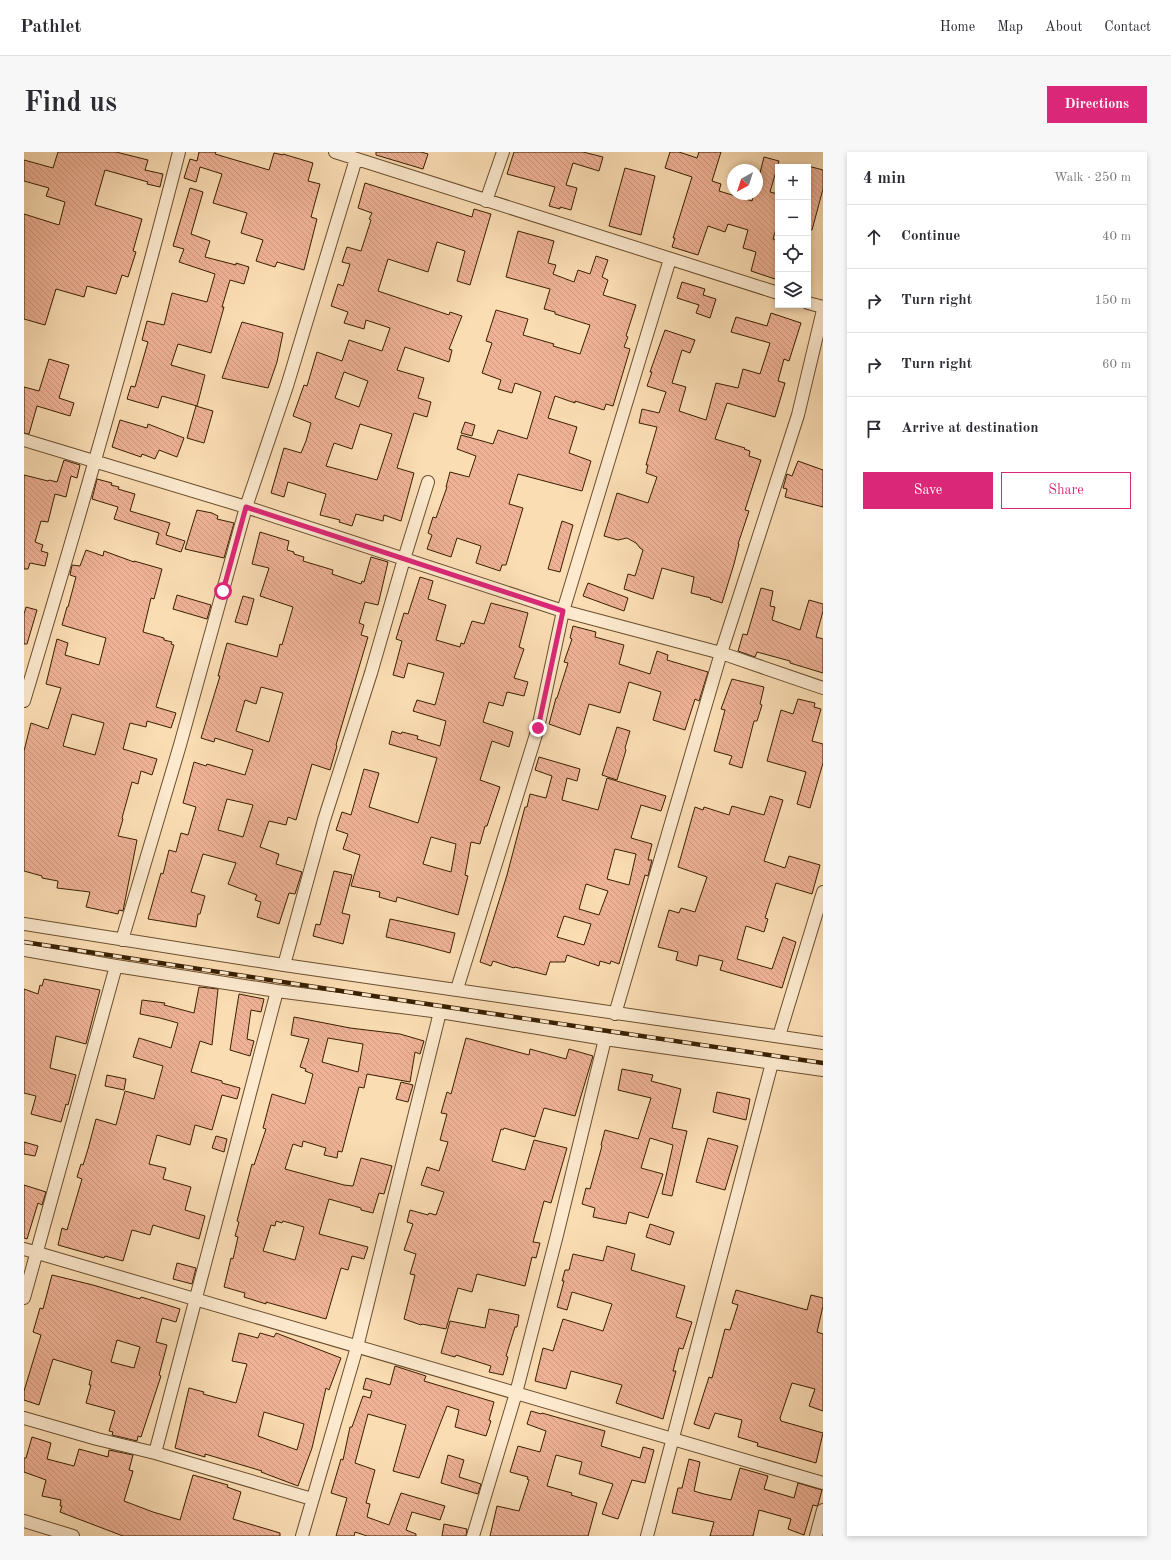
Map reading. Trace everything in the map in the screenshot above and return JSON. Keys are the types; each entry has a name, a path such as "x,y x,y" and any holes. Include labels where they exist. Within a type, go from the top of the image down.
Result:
{"street":[{"path":"24,701 153,254 179,152"},
{"path":"335,152 670,260 775,292"},
{"path":"486,201 503,152"},
{"path":"122,940 180,744 246,507 287,386 356,159"},
{"path":"457,989 538,728 563,611 670,260"},
{"path":"615,1014 721,653 798,415 823,309 811,304"},
{"path":"24,440 246,507 563,611 721,653 823,688"},
{"path":"284,965 324,820 371,673 404,558 428,482"},
{"path":"779,1036 823,892"},
{"path":"24,924 284,965 823,1043"},
{"path":"24,950 277,991 440,1012 823,1070"},
{"path":"24,1298 116,966"},
{"path":"155,1453 277,991"},
{"path":"302,1536 357,1347 440,1012"},
{"path":"473,1536 516,1393 557,1235 605,1038"},
{"path":"647,1536 772,1063"},
{"path":"24,1249 823,1483"},
{"path":"24,1418 97,1439 155,1453 312,1499"},
{"path":"816,1536 823,1510"},
{"path":"24,1521 72,1536"}],"building":[{"path":"58,152 116,152 148,160 145,170 163,174 160,187 147,184 148,182 105,170 95,205 142,219 133,251 136,252 128,277 122,275 116,294 87,286 84,297 56,289 45,325 24,319 24,214 59,225 65,202 46,196 49,188 24,181 24,160 53,168"},
{"path":"199,152 216,152 215,154 269,170 274,153 283,154 313,163 308,181 320,184 311,217 317,219 304,270 277,262 275,267 256,261 263,240 241,233 247,213 213,203 222,174 200,167 196,182 184,178 190,159 197,161"},
{"path":"376,152 421,152 428,154 423,169 376,155"},
{"path":"514,152 583,152 603,157 599,171 573,163 566,185 577,188 571,210 549,206 555,187 507,174"},
{"path":"670,152 679,152 697,158 699,152 721,152 712,181 721,184 719,191 727,193 727,200 752,201 763,200 762,164 764,157 779,161 778,164 775,164 775,175 770,192 775,193 775,232 773,239 775,240 775,279 751,271 756,252 743,248 748,230 728,224 725,232 708,226 698,255 672,247 675,238 673,238 692,177 665,168"},
{"path":"811,167 823,170 823,189 812,230"},
{"path":"625,168 655,176 641,235 609,226"},
{"path":"365,183 472,217 474,209 491,214 470,285 457,281 465,251 437,242 428,272 388,259 378,291 449,315 450,312 462,316 449,349 452,350 449,362 405,347 397,370 424,378 418,398 431,402 427,417 414,413 397,468 414,473 401,521 384,515 383,521 356,514 352,526 339,522 340,520 320,515 326,494 288,482 284,497 271,493 284,448 301,453 306,441 311,423 293,416 304,385 307,386 317,352 342,361 349,340 382,351 390,328 366,320 364,329 344,323 348,312 331,306 338,284 343,286 350,264 342,262 347,247 361,251 371,220 369,219 372,213 358,208","holes":["344,372 368,381 359,407 335,398","360,424 392,434 377,480 326,466 334,443 352,449"]},
{"path":"190,188 203,192 191,234 210,241 205,257 249,267 244,284 230,280 211,353 178,344 171,365 205,375 197,406 162,396 158,408 127,399 131,386 135,387 148,342 142,340 147,321 164,325 172,293 207,302 215,274 179,262 184,249 173,246"},
{"path":"518,231 554,241 548,263 556,265 553,274 574,282 578,270 590,274 596,256 608,260 602,277 608,280 603,295 636,305 624,347 630,349 613,406 606,404 604,410 575,401 575,403 555,396 548,418 577,427 569,453 591,461 582,491 518,474 509,504 523,508 506,565 502,565 500,571 476,563 481,546 457,538 451,557 427,549 432,535 428,533 433,517 436,518 447,487 450,472 469,477 476,456 457,449 461,435 493,444 498,430 527,439 541,392 515,383 512,393 498,389 501,380 482,373 492,343 486,341 496,310 528,319 523,335 554,344 553,346 580,354 590,325 544,309 550,289 506,277"},
{"path":"682,282 705,289 703,295 716,299 710,318 696,313 699,305 677,298"},
{"path":"771,313 801,323 789,361 784,359 778,381 785,383 775,417 727,403 715,439 745,448 744,449 750,451 749,456 761,460 745,510 749,511 738,544 734,564 722,603 710,599 711,598 691,593 694,577 662,568 653,599 624,589 628,574 635,576 643,550 636,543 627,538 618,540 604,536 617,493 648,503 657,477 646,473 648,465 646,465 657,427 639,423 642,409 659,413 666,392 647,386 652,372 650,372 665,330 695,340 690,353 682,350 672,383 686,387 679,411 706,420 716,383 738,388 743,369 760,374 770,343 731,332 736,317 767,326"},
{"path":"242,322 283,333 277,362 268,388 222,378"},
{"path":"49,359 69,365 59,398 74,403 70,416 37,406 29,434 24,433 24,387 39,391"},
{"path":"196,406 213,411 204,443 187,438"},
{"path":"120,420 147,428 148,424 184,438 177,457 159,450 155,459 142,454 141,457 112,447"},
{"path":"465,422 475,425 472,436 461,433"},
{"path":"64,460 80,465 77,478 71,476 66,497 55,494 48,522 41,521 35,542 43,545 41,551 48,553 45,566 30,563 28,569 24,569 24,475 57,482"},
{"path":"798,461 823,470 823,507 785,497 787,489 783,488 787,474 792,476"},
{"path":"97,479 112,483 111,485 119,487 118,489 135,494 130,511 170,523 166,535 185,541 181,552 156,544 159,533 114,519 118,507 92,499"},
{"path":"197,510 212,513 218,516 217,519 234,523 224,558 185,549"},
{"path":"562,521 573,525 560,572 548,569"},
{"path":"260,532 289,541 287,550 304,557 303,561 333,570 332,574 361,584 362,581 364,582 371,557 388,562 378,605 365,602 359,623 364,625 361,635 368,637 330,770 312,764 296,820 288,817 286,825 269,821 260,847 279,854 276,864 302,872 295,894 289,893 279,924 257,917 261,902 255,900 257,895 228,884 236,863 203,854 191,892 205,896 200,914 198,914 196,927 148,919 161,873 163,874 169,850 176,852 181,833 188,835 196,807 183,803 194,762 206,766 207,764 245,775 253,750 215,738 214,742 201,738 220,676 218,676 227,643 277,657 280,644 282,645 293,607 260,596 269,568 252,564","holes":["261,687 283,693 269,742 236,731 245,700 256,704","227,799 253,805 243,837 218,830"]},
{"path":"86,550 103,556 104,551 134,562 162,569 154,599 151,598 143,632 164,638 164,640 172,642 171,644 174,645 156,707 176,713 171,728 147,721 146,727 130,723 123,749 157,759 152,775 141,771 138,784 132,782 122,818 118,836 137,840 123,911 119,910 118,914 86,907 90,892 57,888 58,881 42,878 42,876 24,871 24,751 31,723 48,729 61,688 46,684 57,639 68,643 65,655 99,665 106,638 62,625 76,577 70,575 72,565 80,566","holes":["72,714 104,723 95,755 63,746"]},
{"path":"420,577 433,581 428,599 446,605 436,640 460,647 461,643 464,644 472,621 484,624 491,603 528,613 519,647 524,649 514,678 528,682 524,696 507,692 503,706 489,702 483,722 513,732 509,747 492,741 480,780 500,787 487,826 485,826 480,844 471,842 465,875 468,876 458,915 397,897 396,902 379,897 380,892 351,886 360,855 343,849 348,834 336,830 342,812 351,815 364,769 379,773 369,807 418,823 437,758 389,744 392,731 401,734 402,732 418,736 417,739 440,746 446,721 413,711 417,700 435,705 444,673 408,663 404,678 393,675 402,641 396,639 404,613 408,614","holes":["431,837 456,844 451,872 423,864"]},
{"path":"588,583 628,598 624,611 583,596"},
{"path":"761,588 773,591 770,606 775,607 772,620 800,630 809,600 823,604 823,611 816,637 823,639 823,673 790,663 790,661 757,652 755,657 738,651 743,634 747,635"},
{"path":"177,595 211,605 207,619 173,609"},
{"path":"243,596 254,599 247,625 235,622"},
{"path":"26,607 37,610 27,644 24,644 24,614"},
{"path":"573,626 596,632 595,637 624,645 619,664 650,674 657,651 668,655 667,660 708,672 699,701 695,699 685,730 653,720 661,692 629,682 620,713 589,704 580,735 549,724 568,663 564,662 572,639 570,638"},
{"path":"732,679 764,687 760,704 762,705 757,721 754,721 742,768 729,764 732,756 714,751 725,710 721,709"},
{"path":"798,699 815,703 814,707 821,709 812,741 823,744 823,763 810,808 797,804 806,772 767,761 781,710 793,714"},
{"path":"617,727 630,731 617,780 602,775"},
{"path":"539,757 580,769 577,781 567,778 562,800 598,810 607,778 666,796 661,811 641,805 631,838 652,844 648,860 652,860 648,876 645,875 619,964 611,961 610,964 600,961 599,966 567,955 565,962 550,962 546,975 514,968 493,961 491,966 480,962 530,794 546,798 552,776 535,770","holes":["615,849 636,854 629,885 607,879","586,884 608,891 599,915 579,909","564,916 591,924 584,945 557,937"]},
{"path":"770,796 783,800 764,861 785,868 789,856 820,865 812,894 776,883 765,918 768,919 764,932 746,926 737,959 772,969 783,937 796,942 782,988 720,970 723,961 699,955 697,966 676,960 678,952 658,947 669,910 679,913 681,908 695,912 707,877 678,867 695,807 703,810 704,807 729,815 732,806 764,815"},
{"path":"334,871 352,875 342,913 350,915 343,944 313,936 316,924 320,925"},
{"path":"390,919 455,933 450,953 386,937"},
{"path":"44,979 100,990 86,1044 56,1036 50,1068 76,1075 68,1105 66,1104 61,1122 31,1114 36,1096 24,1093 24,989 38,994 40,985 42,986"},
{"path":"199,987 218,989 212,1045 200,1041 191,1072 240,1088 237,1099 222,1095 212,1130 195,1125 190,1145 157,1135 149,1164 166,1168 163,1179 191,1187 185,1210 205,1216 199,1239 153,1225 150,1235 132,1230 123,1261 105,1256 104,1258 58,1245 62,1228 67,1230 82,1179 77,1177 81,1164 83,1165 96,1119 116,1125 125,1091 154,1099 163,1066 133,1057 139,1038 171,1048 178,1023 140,1014 142,1000 165,1003 164,1005 194,1013"},
{"path":"239,994 264,999 261,1012 251,1010 247,1039 254,1041 250,1056 230,1050"},
{"path":"294,1017 350,1028 400,1034 424,1041 420,1054 415,1052 410,1082 367,1074 364,1088 359,1087 342,1152 338,1151 337,1158 324,1155 326,1148 303,1141 302,1147 293,1144 285,1169 344,1185 353,1186 361,1158 392,1166 384,1194 379,1193 373,1213 329,1199 319,1234 368,1247 364,1259 352,1256 348,1270 341,1268 326,1319 266,1302 266,1304 244,1297 245,1293 224,1287 238,1237 235,1236 239,1222 237,1221 252,1164 254,1165 266,1129 263,1128 272,1094 305,1104 313,1074 300,1067 309,1039 291,1035","holes":["328,1038 363,1044 358,1072 322,1062","276,1221 282,1223 283,1221 304,1227 295,1260 263,1251 271,1225 275,1226"]},
{"path":"466,1038 529,1055 530,1049 566,1059 569,1049 593,1056 575,1116 544,1108 535,1137 504,1128 503,1130 501,1129 492,1161 525,1170 534,1140 567,1148 551,1203 544,1201 533,1242 540,1243 536,1258 532,1257 525,1286 477,1274 472,1292 458,1288 446,1329 421,1325 404,1319 415,1275 410,1274 416,1254 404,1250 413,1224 407,1222 410,1210 428,1215 429,1213 436,1215 444,1192 421,1185 427,1167 439,1171 448,1142 440,1140 447,1114 441,1113 447,1092 451,1094"},
{"path":"622,1069 653,1075 651,1081 681,1089 672,1128 687,1131 672,1196 662,1194 673,1145 650,1138 641,1168 663,1174 648,1218 629,1212 626,1224 593,1217 595,1208 582,1204 586,1188 590,1189 605,1130 638,1139 651,1098 618,1090"},
{"path":"107,1075 126,1079 124,1090 105,1086"},
{"path":"401,1082 413,1085 408,1102 396,1099"},
{"path":"717,1092 750,1099 746,1120 713,1112"},
{"path":"216,1136 227,1139 224,1152 212,1148"},
{"path":"708,1138 738,1146 725,1190 696,1182"},
{"path":"24,1142 38,1146 35,1156 24,1154"},
{"path":"24,1185 46,1192 42,1205 38,1203 27,1239 24,1238"},
{"path":"650,1224 674,1232 670,1245 646,1237"},
{"path":"607,1246 635,1254 631,1270 685,1286 676,1317 692,1322 683,1349 679,1348 673,1371 676,1371 663,1419 616,1403 622,1385 571,1371 566,1389 535,1381 543,1348 553,1351 563,1319 603,1331 612,1304 572,1292 567,1310 557,1307 564,1281 562,1281 565,1270 569,1270 573,1254 603,1261"},
{"path":"177,1263 196,1268 192,1284 173,1279"},
{"path":"52,1275 140,1299 141,1297 180,1309 176,1322 162,1318 156,1342 167,1345 159,1375 161,1376 141,1437 138,1436 137,1441 112,1435 113,1432 109,1431 115,1411 86,1403 91,1385 89,1385 92,1371 53,1359 39,1405 24,1400 24,1391 41,1335 33,1332 40,1308 43,1309","holes":["117,1340 140,1347 134,1368 111,1362"]},
{"path":"736,1290 807,1310 811,1295 823,1298 823,1306 817,1332 823,1334 823,1411 809,1406 815,1389 792,1383 780,1418 781,1421 823,1433 816,1463 757,1446 758,1443 738,1437 742,1420 715,1413 709,1429 694,1424 709,1377 712,1378 725,1329 730,1330 738,1305 732,1303"},
{"path":"489,1309 519,1315 517,1327 515,1327 506,1356 508,1357 503,1375 489,1372 491,1366 456,1355 455,1357 441,1353 450,1321 485,1328"},
{"path":"239,1333 258,1338 260,1333 274,1337 276,1333 341,1358 329,1390 326,1388 312,1448 298,1486 261,1472 262,1471 205,1454 205,1457 175,1448 189,1388 204,1392 203,1394 236,1403 247,1364 232,1361","holes":["264,1412 304,1424 297,1450 258,1436"]},
{"path":"395,1366 426,1376 424,1381 494,1402 489,1420 491,1421 486,1436 455,1427 459,1410 447,1406 419,1478 393,1471 406,1425 368,1414 355,1463 375,1470 366,1503 370,1504 367,1517 389,1525 401,1493 445,1506 440,1520 412,1512 406,1530 416,1534 416,1536 367,1536 355,1532 354,1536 336,1536 347,1498 331,1493 341,1459 343,1460 350,1427 352,1427 363,1396 370,1398 372,1391 363,1389 366,1378 390,1385"},
{"path":"531,1411 605,1431 601,1446 640,1458 643,1447 654,1450 645,1483 632,1480 618,1519 602,1514 613,1484 579,1474 582,1462 556,1455 547,1486 572,1493 571,1495 597,1503 588,1536 490,1536 497,1506 519,1511 529,1480 527,1479 528,1477 510,1472 518,1446 540,1452 546,1431 527,1424"},
{"path":"32,1437 51,1443 47,1459 74,1466 79,1449 108,1457 109,1450 133,1455 129,1470 133,1471 124,1501 180,1520 193,1475 228,1485 227,1487 241,1492 233,1519 280,1533 280,1536 123,1536 60,1512 62,1506 60,1506 61,1500 42,1496 46,1480 24,1472 24,1458 26,1458"},
{"path":"448,1455 464,1460 459,1477 481,1484 478,1494 441,1483"},
{"path":"689,1459 700,1462 694,1491 704,1494 731,1500 740,1468 768,1476 764,1489 794,1498 798,1483 822,1490 818,1505 813,1505 804,1535 788,1529 791,1519 759,1510 753,1536 710,1536 714,1522 672,1513 678,1488 682,1488"},
{"path":"444,1524 467,1529 466,1536 442,1536"}],"railway":[{"path":"24,942 823,1063"}],"route":[{"path":"223,591 246,507 563,611 538,728"}]}
